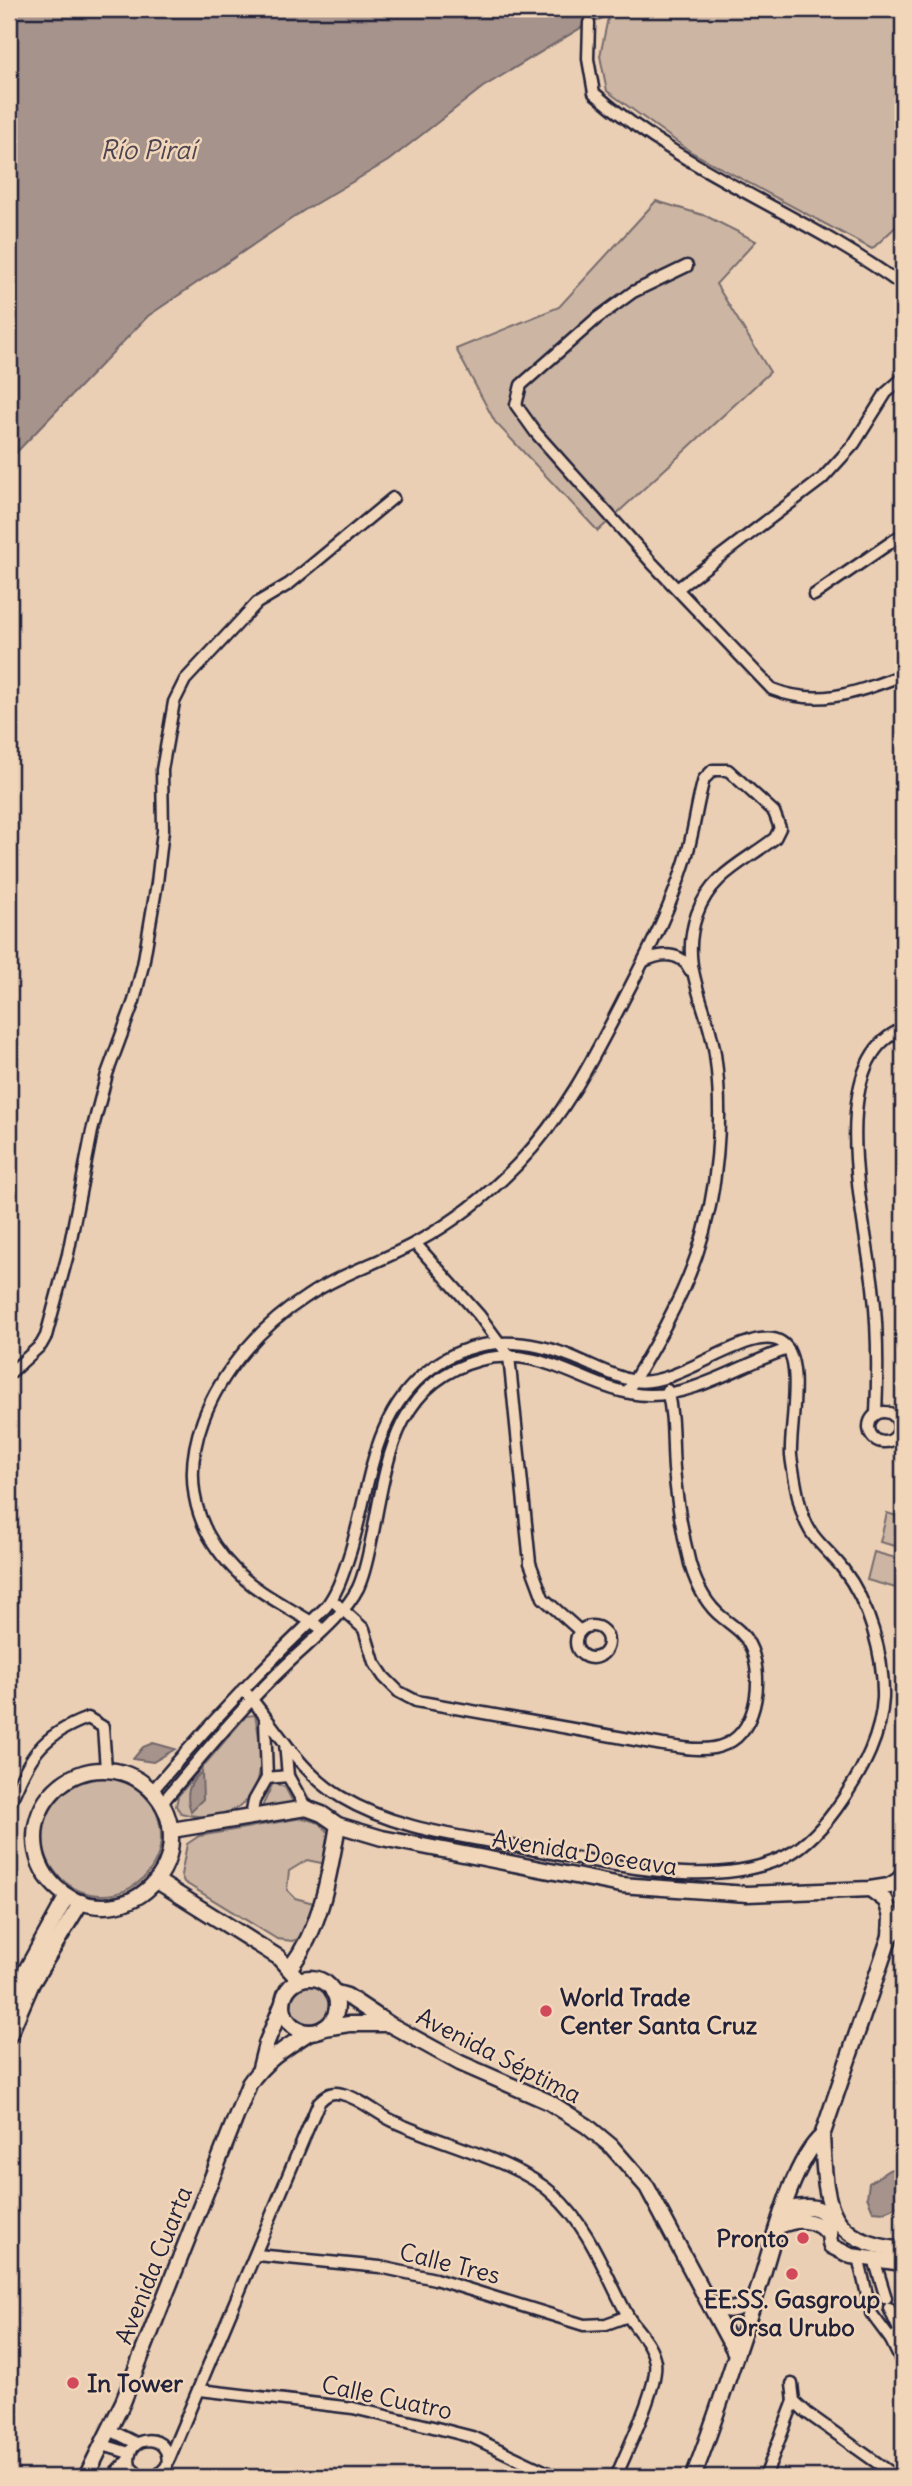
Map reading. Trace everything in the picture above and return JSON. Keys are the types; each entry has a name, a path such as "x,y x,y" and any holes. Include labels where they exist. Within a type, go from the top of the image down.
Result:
{"main road":[{"path":"106,1769 139,1779 153,1790 162,1803 172,1830 171,1849 157,1881 145,1893 122,1903 97,1906 74,1899 52,1883 41,1867 35,1847 38,1818 52,1792 68,1779 86,1772 106,1769"},
{"path":"172,1830 306,1808"},
{"name":"Avenida Doceava","path":"306,1808 322,1814 338,1825 382,1838 621,1885 747,1894 870,1889 889,1886 900,1876"},
{"path":"290,1968 308,1945 325,1895 338,1825"},
{"path":"900,1876 897,1892 903,1901"},
{"path":"157,1881 278,1957 299,1980"},
{"path":"870,1889 886,1901 891,1917 890,1936 822,2136 824,2174 836,2220 849,2236 864,2243 903,2250"},
{"path":"9,2001 74,1899"},
{"path":"9,2036 74,1899"},
{"path":"890,1936 899,1928 903,1917"},
{"path":"299,1980 320,1980 333,1992 336,2012 317,2030 294,2026 284,2012 283,2003 288,1989 299,1980"},
{"name":"Avenida Séptima","path":"333,1992 348,1996 389,2024 460,2063 549,2102 587,2126 611,2146 648,2187 704,2298 735,2352"},
{"name":"Avenida Cuarta","path":"86,2477 110,2430 249,2084 260,2068 266,2044 283,2003"},
{"name":"Avenida Séptima","path":"317,2030 349,2024 389,2024"},
{"name":"Avenida Cuarta","path":"260,2068 317,2030"},
{"path":"693,2477 715,2423 735,2352 784,2210 811,2146 822,2136"},
{"path":"784,2210 799,2206 818,2210 827,2217 829,2234 835,2249 858,2257 903,2263"},
{"path":"779,2226 795,2220 807,2220 817,2223 829,2234"},
{"path":"704,2298 726,2311 739,2309 755,2299"}],"street":[{"path":"589,23 589,59 594,93 632,127 845,246 903,286"},
{"path":"687,267 634,292 596,319 521,385 516,405 536,433 772,690 796,699 819,700 849,694 903,675"},
{"path":"677,589 822,479 854,444 886,393 903,378"},
{"path":"9,1374 41,1345 46,1336 68,1254 107,1074 134,1001 157,883 163,830 162,771 174,702 185,680 257,603 289,584 393,498"},
{"path":"814,595 903,534"},
{"path":"322,1629 252,1585 216,1547 199,1513 194,1485 197,1432 206,1408 228,1369 257,1335 323,1287 415,1243 480,1199 518,1164 560,1115 598,1052 661,928 686,859 704,779 713,770 728,770 774,812 780,828 769,843 731,866 702,903 692,932 691,971"},
{"path":"627,1392 697,1255 714,1171 720,1111 718,1076 709,1028 687,963 675,956 658,955 644,961"},
{"path":"876,1414 891,1413 901,1424 895,1438 880,1442 870,1432 870,1422 876,1414 878,1338 855,1136 866,1067 883,1041 903,1029"},
{"path":"415,1243 509,1356 530,1563 543,1598 580,1631"},
{"path":"153,1790 243,1689 332,1600 353,1546 379,1437 398,1401 427,1371 446,1358 470,1348 499,1341 559,1351 634,1381 664,1380 760,1338 779,1340 788,1349 794,1374 791,1457 799,1501 813,1538 845,1571 857,1593 876,1641 883,1697 876,1737 859,1776 814,1835 788,1855 757,1867 682,1872 618,1864 425,1829 388,1819 340,1796 321,1783 285,1743 243,1689"},
{"path":"162,1803 253,1701 343,1609 361,1579 388,1456 404,1417 423,1393 455,1370 477,1361 509,1356 563,1367 627,1392 668,1394 788,1349"},
{"path":"332,1600 364,1629 374,1662 384,1677 398,1692 416,1701 691,1749 729,1743 741,1733 755,1700 758,1683 757,1661 748,1642 709,1604 697,1584 679,1512 674,1465 674,1423 664,1380"},
{"path":"9,1806 33,1756 47,1738 88,1718 103,1727 106,1769"},
{"path":"251,1818 254,1801 267,1778 265,1718"},
{"path":"285,1743 288,1776 306,1808"},
{"path":"267,1778 288,1776"},
{"path":"158,2477 200,2390 318,2102 327,2094 339,2093 392,2121 523,2174 551,2193 581,2223 608,2270 628,2316 649,2345 655,2362 653,2382 616,2477"},
{"name":"Calle Tres","path":"257,2255 380,2267 446,2282 584,2325 607,2324 628,2316"},
{"path":"858,2257 870,2308 891,2340 903,2365"},
{"path":"874,2259 887,2303 901,2329 891,2340"},
{"path":"765,2477 793,2401 792,2384"},
{"name":"Calle Cuatro","path":"200,2390 291,2398 380,2414 472,2437 557,2477"},
{"path":"793,2401 897,2477"},
{"path":"110,2430 136,2443"},
{"path":"112,2477 129,2457 136,2443 148,2439 160,2443 169,2459"},
{"path":"103,2445 129,2457 134,2473 141,2477"}],"shaded area":[{"path":"623,9 903,9 903,220 872,249 691,152 607,91 600,56 609,13"},
{"path":"656,201 706,216 756,241 716,284 770,372 598,531 495,422 456,349 559,307"},
{"path":"887,1513 903,1518 903,1548 880,1542"},
{"path":"874,1552 903,1560 903,1590 867,1580"},
{"path":"255,1715 261,1759 256,1787 249,1798 239,1807 224,1813 197,1816 181,1813 176,1806 178,1796 246,1716"},
{"path":"102,1777 124,1782 144,1794 156,1814 161,1836 156,1858 144,1878 124,1890 102,1895 80,1890 60,1878 48,1858 43,1836 48,1814 60,1794 80,1782"},
{"path":"273,1783 285,1787 294,1804 261,1809"},
{"path":"302,1818 320,1823 330,1834 326,1864 307,1860 289,1871 287,1890 295,1898 317,1904 302,1938 292,1941 277,1939 184,1882 181,1875 187,1844 199,1836"},
{"path":"310,1985 318,1986 324,1991 329,1997 329,2013 324,2019 318,2024 310,2025 302,2024 296,2019 291,2013 290,2005 291,1997 296,1991 302,1986"}],"water":[{"name":"Río Piraí","path":"9,9 628,9 589,23 483,87 388,161 303,211 148,316 9,460"},
{"path":"153,1743 175,1749 153,1762 133,1759 143,1747"},
{"path":"202,1772 203,1799 191,1811 189,1790"},
{"path":"903,2166 903,2204 884,2212 873,2211 867,2197 869,2183 889,2170"}],"place":[{"name":"World Trade Center Santa Cruz","path":"546,2011"},
{"name":"Pronto","path":"803,2238"},
{"name":"EE.SS. Gasgroup Orsa Urubo","path":"792,2274"},
{"name":"In Tower","path":"73,2383"}]}
